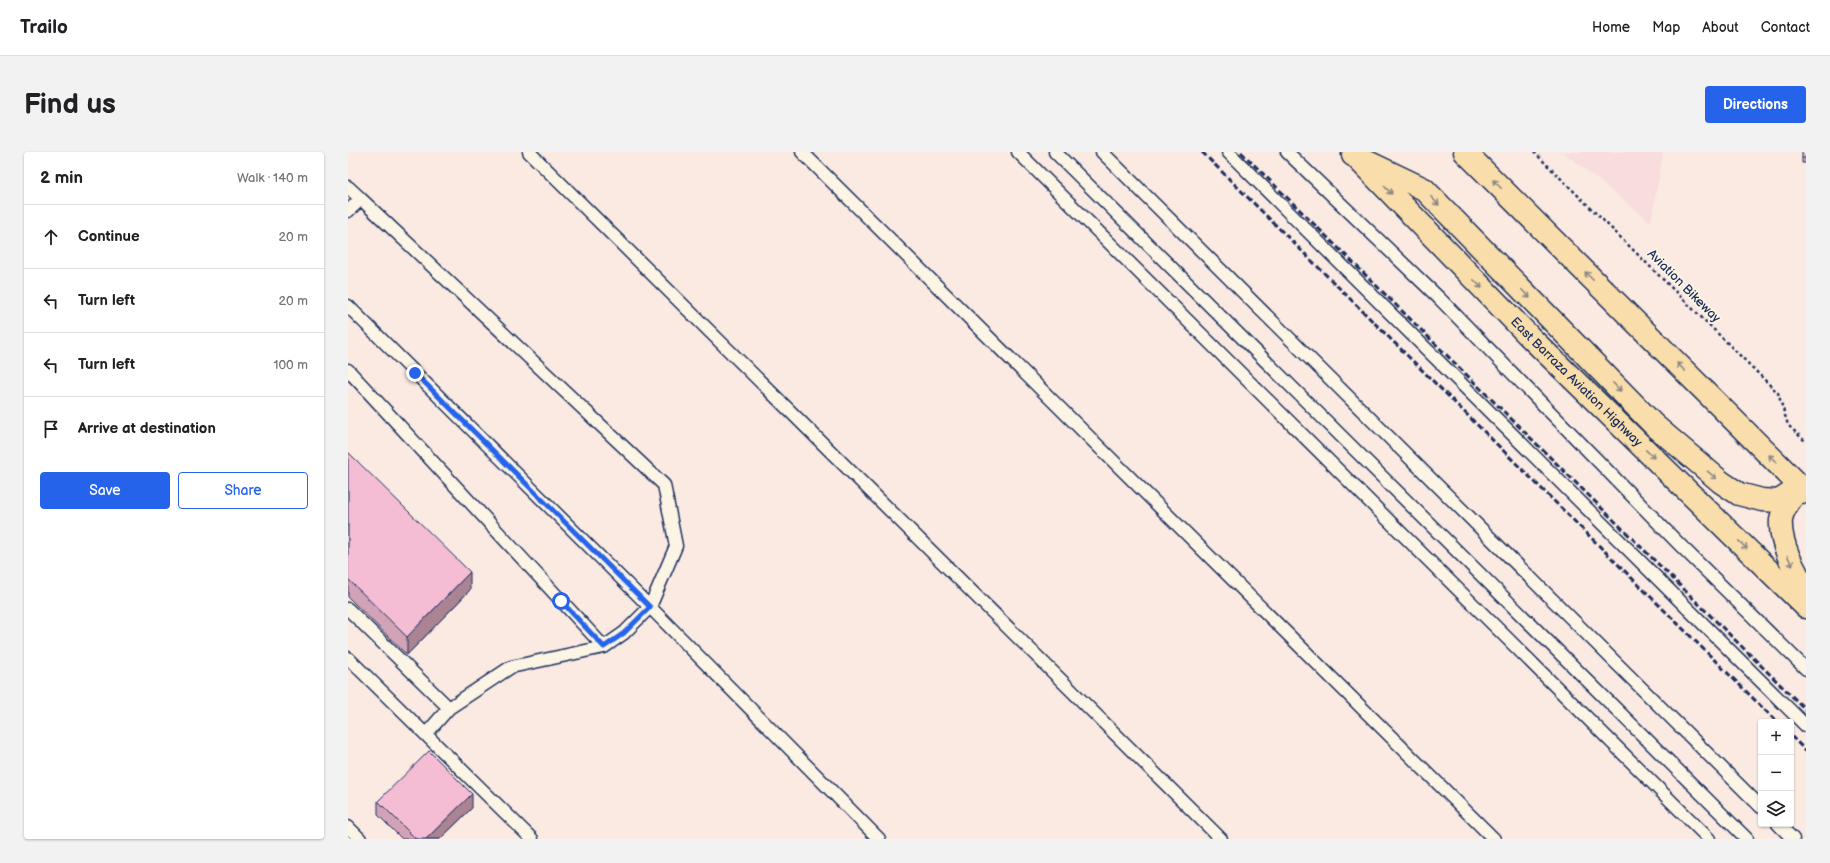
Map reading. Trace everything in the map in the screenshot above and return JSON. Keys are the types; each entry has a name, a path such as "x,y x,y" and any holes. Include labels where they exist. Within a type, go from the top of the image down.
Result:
{"main road":[{"path":"1465,152 1803,490"},
{"path":"1352,153 1424,189 1654,425 1721,482 1739,494 1762,500 1779,500 1803,490"},
{"name":"East Barraza Aviation Highway","path":"1352,153 1529,336 1806,607"},
{"path":"1803,490 1786,504 1781,520 1787,554 1806,590"}],"lane":[{"path":"529,152 1221,839"},
{"path":"802,152 1494,839"},
{"path":"1018,152 1709,839"},
{"path":"1055,152 1747,839"},
{"path":"1102,152 1758,804"},
{"path":"1228,152 1806,726"},
{"path":"1287,152 1439,298 1678,544 1806,669"},
{"path":"348,187 664,484 676,546 650,607 624,633 604,647 511,667 449,708 426,734"},
{"path":"348,211 361,199"},
{"path":"348,306 650,607 879,839"},
{"path":"348,370 604,647"},
{"path":"348,609 449,708"},
{"path":"348,658 532,839"},
{"path":"348,827 360,839"},
{"path":"1781,827 1793,839"}],"path":[{"name":"Aviation Bikeway","path":"1534,152 1778,393 1788,425 1806,442"}],"shaded area":[{"path":"1563,152 1663,152 1651,222"}],"building":[{"path":"1802,152 1806,152 1806,158 1802,158"},
{"path":"348,452 470,572 407,637 348,579"},
{"path":"429,751 472,794 426,839 416,839 378,801"}],"railway":[{"path":"1202,152 1774,719"},
{"path":"1241,152 1806,710"},
{"path":"1794,739 1806,751"}],"route":[{"path":"415,373 650,607 624,633 604,647 561,601"}]}
